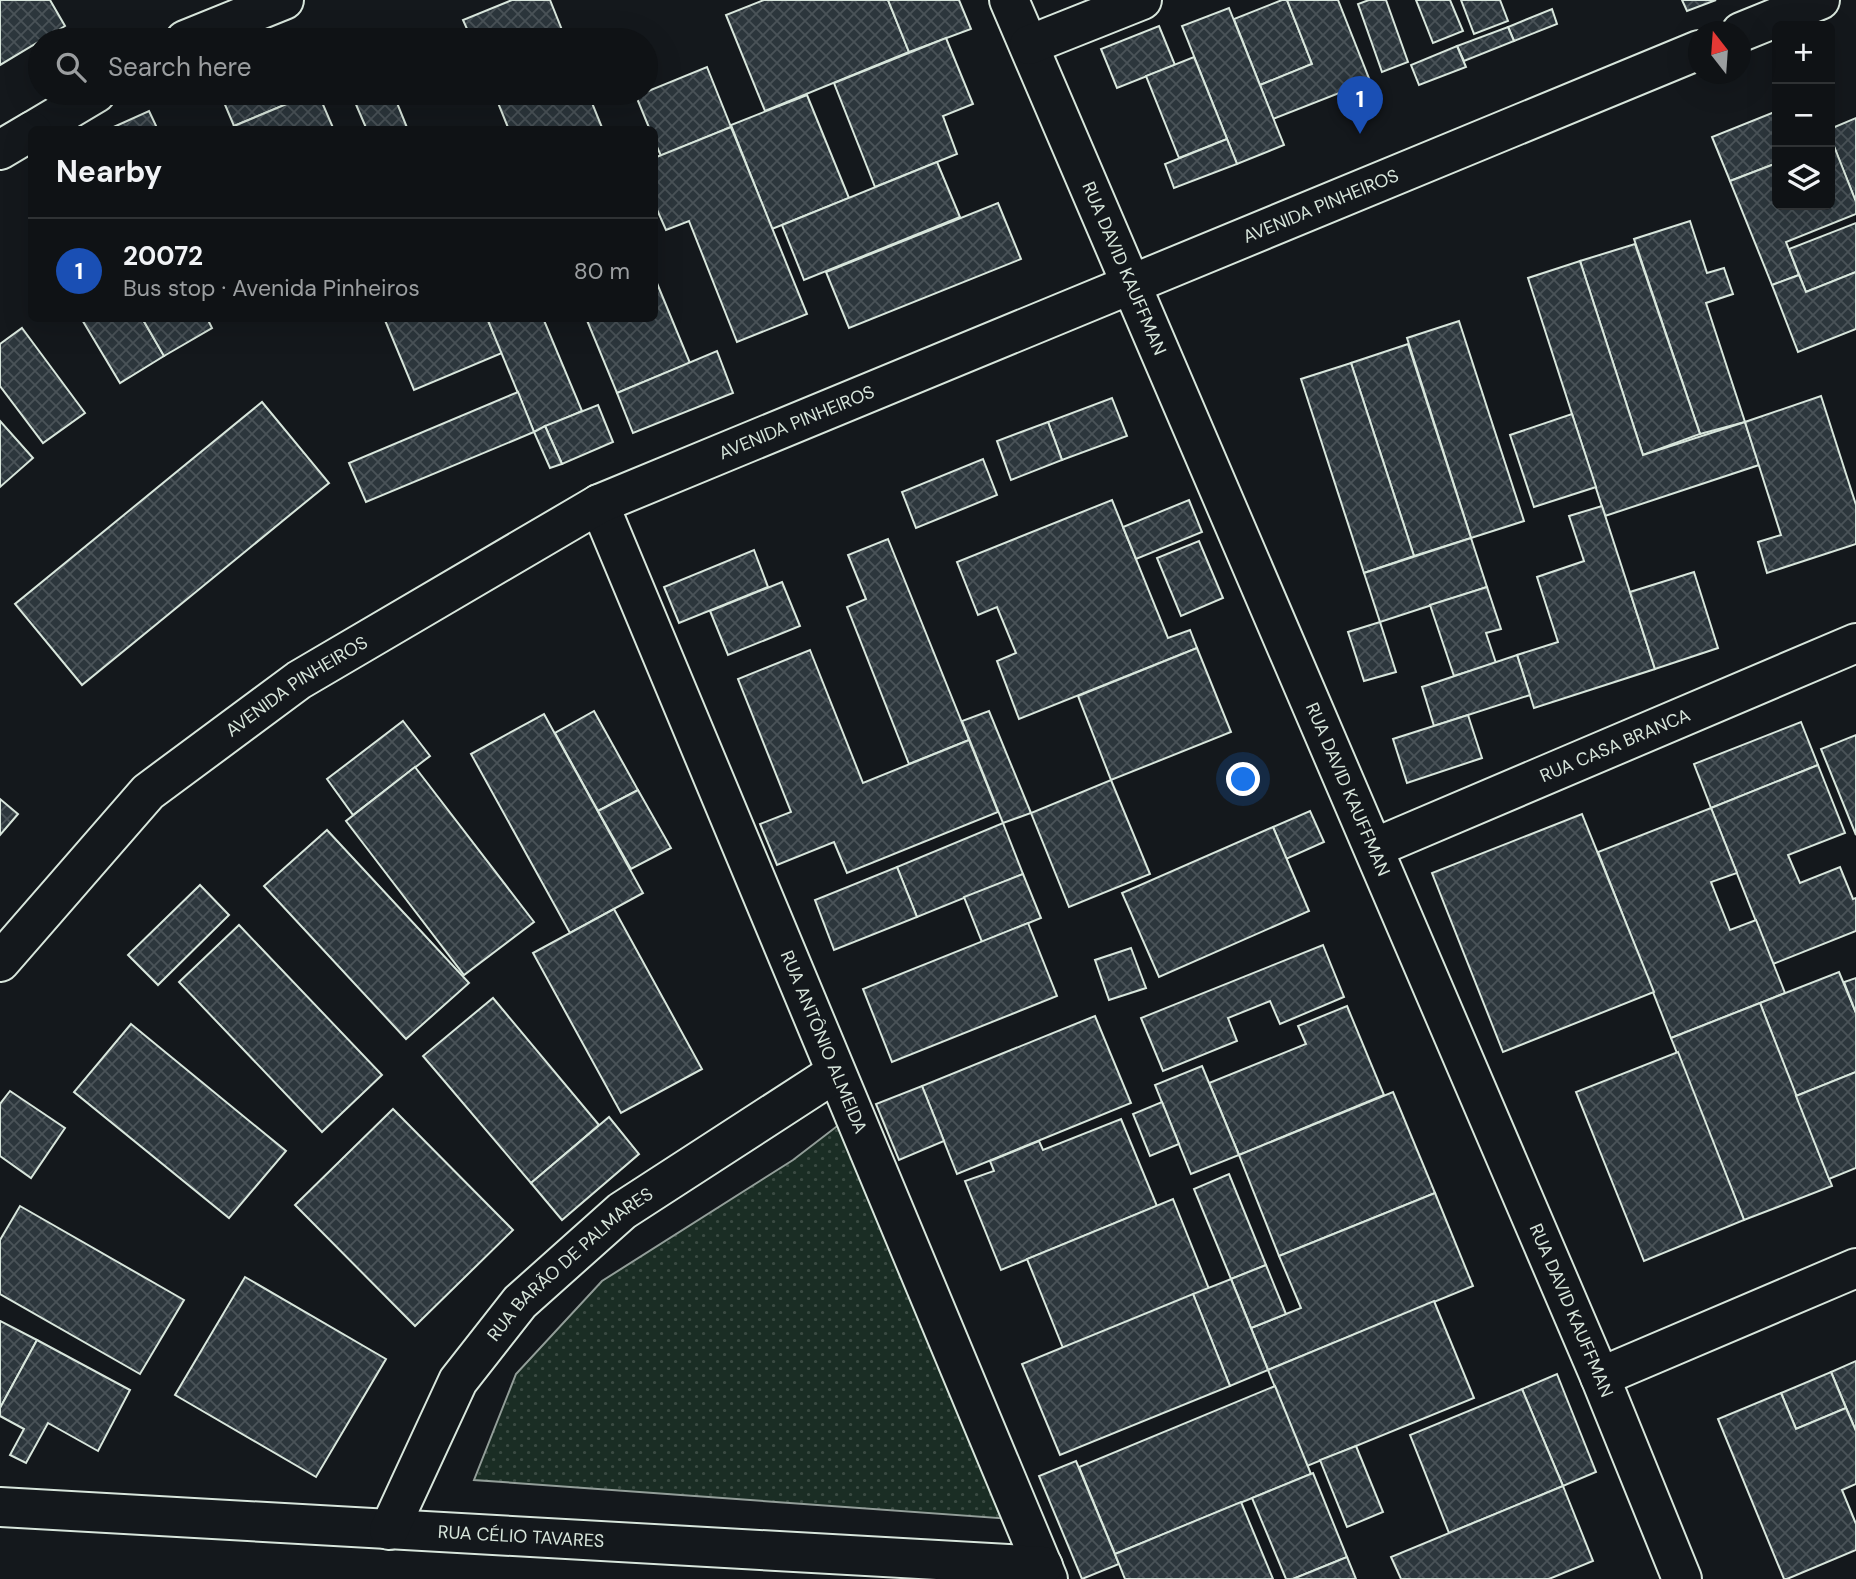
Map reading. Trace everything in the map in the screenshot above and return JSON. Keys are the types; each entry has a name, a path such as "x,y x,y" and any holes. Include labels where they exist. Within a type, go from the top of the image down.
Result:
{"street":[{"path":"215,28 284,0"},
{"name":"RUA DAVID KAUFFMAN","path":"1009,0 1600,1377 1682,1579"},
{"path":"1029,46 1142,0"},
{"path":"1751,28 1819,0"},
{"name":"AVENIDA PINHEIROS","path":"0,962 148,792 299,680 599,505 1132,282 1688,55"},
{"path":"40,126 76,105"},
{"path":"0,150 28,133"},
{"name":"RUA ANTÔNIO ALMEIDA","path":"599,505 1045,1572"},
{"name":"RUA CASA BRANCA","path":"1374,848 1856,643"},
{"name":"RUA BARÃO DE PALMARES","path":"389,1531 458,1381 520,1302 622,1210 835,1073"},
{"path":"1600,1377 1856,1268"},
{"name":"RUA CÉLIO TAVARES","path":"0,1507 1045,1572"}],"green space":[{"path":"849,1117 1011,1519 474,1480 516,1374 602,1281 793,1160"}],"building":[{"path":"0,0 50,0 65,26 28,28 28,48 0,65"},
{"path":"512,0 550,0 561,28 467,28 463,20"},
{"path":"764,0 888,0 909,52 765,111 726,15"},
{"path":"888,0 959,0 971,29 909,52"},
{"path":"1287,0 1312,64 1260,85 1234,19"},
{"path":"1287,0 1338,0 1370,81 1273,119 1260,85 1312,64"},
{"path":"1369,0 1386,0 1408,62 1382,72 1358,4"},
{"path":"1416,0 1450,0 1463,31 1433,43"},
{"path":"1461,0 1500,0 1508,21 1474,34"},
{"path":"1682,0 1716,0 1687,11"},
{"path":"1229,8 1284,145 1237,164 1182,26"},
{"path":"1552,9 1557,24 1514,41 1508,27"},
{"path":"1159,26 1175,65 1117,88 1101,49"},
{"path":"1508,27 1514,41 1464,61 1457,46"},
{"path":"946,38 973,104 943,116 957,154 875,187 834,83"},
{"path":"1457,46 1466,67 1419,85 1411,65"},
{"path":"1194,57 1227,139 1179,158 1146,76"},
{"path":"707,67 731,127 661,156 658,149 658,126 648,126 640,105 658,105 658,87"},
{"path":"807,95 849,198 772,229 731,125"},
{"path":"225,105 284,105 234,126"},
{"path":"284,105 323,105 332,126 234,126"},
{"path":"356,105 398,105 406,126 365,126"},
{"path":"499,105 593,105 601,126 507,126"},
{"path":"149,111 156,126 116,126"},
{"path":"1772,113 1772,165 1730,181 1712,137"},
{"path":"1856,118 1856,202 1835,150 1835,127"},
{"path":"731,127 807,314 737,342 689,221 666,230 658,212 658,156"},
{"path":"1227,139 1237,164 1174,188 1165,164"},
{"path":"1835,149 1856,202 1856,214 1786,242 1799,275 1772,285 1730,181 1772,165 1772,210 1835,210"},
{"path":"937,162 960,217 804,280 782,225"},
{"path":"998,203 1021,259 849,328 826,272"},
{"path":"1690,221 1707,273 1724,268 1733,294 1706,303 1745,422 1700,434 1634,239"},
{"path":"1856,223 1856,272 1806,292 1789,249"},
{"path":"1635,244 1700,434 1643,455 1580,261"},
{"path":"1580,261 1643,455 1745,422 1759,465 1605,516 1528,278"},
{"path":"1856,272 1856,329 1798,352 1772,285 1799,275 1806,292"},
{"path":"658,286 690,363 617,393 588,322 658,322"},
{"path":"1459,321 1524,521 1471,538 1407,338"},
{"path":"83,322 144,322 164,356 120,383"},
{"path":"144,322 209,322 212,328 164,356"},
{"path":"386,322 489,322 502,353 414,390"},
{"path":"489,322 545,322 582,411 534,432"},
{"path":"22,328 85,413 43,443 0,386 0,344"},
{"path":"1408,344 1471,538 1414,556 1351,363"},
{"path":"717,351 733,393 633,433 617,393"},
{"path":"1351,363 1414,556 1364,573 1301,379"},
{"path":"518,392 534,432 366,502 349,463"},
{"path":"1821,396 1856,505 1856,544 1767,573 1758,542 1781,535 1745,422"},
{"path":"1112,398 1127,436 1062,460 1048,422"},
{"path":"262,402 329,483 82,685 15,604"},
{"path":"598,405 613,442 562,464 545,426"},
{"path":"1572,414 1596,487 1534,507 1510,435"},
{"path":"0,421 33,458 0,487"},
{"path":"1048,422 1062,460 1011,480 997,441"},
{"path":"545,426 562,464 550,468 534,432"},
{"path":"983,459 997,495 916,528 902,492"},
{"path":"1112,500 1168,638 1190,630 1197,648 1019,719 997,661 1016,653 997,607 978,615 957,562"},
{"path":"1189,500 1202,532 1136,559 1123,527"},
{"path":"1602,506 1655,669 1534,708 1517,655 1558,642 1537,577 1584,561 1569,516"},
{"path":"1471,538 1487,587 1380,622 1364,573"},
{"path":"888,539 969,740 909,764 847,607 866,599 848,555"},
{"path":"1199,541 1223,598 1181,616 1157,558"},
{"path":"754,550 768,587 679,623 664,587"},
{"path":"1694,572 1718,648 1655,669 1630,592"},
{"path":"782,582 800,626 728,655 710,611"},
{"path":"1487,587 1501,629 1486,633 1496,663 1454,676 1430,605"},
{"path":"1380,622 1396,672 1364,681 1348,632"},
{"path":"1197,648 1231,732 1111,780 1078,696"},
{"path":"810,650 863,783 969,740 998,812 847,873 834,842 777,865 760,824 791,812 738,679"},
{"path":"1517,655 1530,695 1434,726 1422,687"},
{"path":"594,711 638,790 598,811 555,733"},
{"path":"989,711 1031,813 1003,823 962,721"},
{"path":"544,714 643,893 570,933 471,754"},
{"path":"1468,715 1482,758 1407,783 1393,739"},
{"path":"403,721 430,756 353,815 327,779"},
{"path":"1801,722 1818,765 1711,808 1694,764"},
{"path":"1856,735 1856,835 1821,749"},
{"path":"1818,765 1845,833 1788,855 1800,883 1840,867 1853,899 1856,898 1856,931 1773,964 1711,808"},
{"path":"415,767 534,922 464,975 346,821"},
{"path":"1111,780 1150,874 1069,907 1031,813"},
{"path":"638,790 671,848 631,869 598,811"},
{"path":"0,799 18,814 0,835"},
{"path":"1711,808 1737,873 1711,882 1730,930 1756,920 1785,993 1671,1038 1598,852"},
{"path":"1310,811 1324,842 1286,859 1273,827"},
{"path":"1582,814 1654,992 1503,1052 1432,873"},
{"path":"1003,823 1023,874 917,917 897,867"},
{"path":"1273,827 1309,911 1159,977 1122,893"},
{"path":"327,830 469,983 406,1039 264,886"},
{"path":"897,867 917,917 834,950 815,900"},
{"path":"1023,874 1041,918 982,942 964,897"},
{"path":"200,885 229,915 158,985 128,955"},
{"path":"614,909 702,1069 621,1113 533,953"},
{"path":"1028,923 1057,996 892,1062 863,989"},
{"path":"239,925 382,1075 322,1132 179,982"},
{"path":"1323,945 1344,997 1280,1024 1270,1001 1228,1018 1237,1041 1163,1071 1141,1018"},
{"path":"1131,948 1146,988 1109,1000 1095,960"},
{"path":"1839,972 1856,1013 1856,1072 1796,1096 1760,1003"},
{"path":"1856,978 1856,1013 1844,982"},
{"path":"493,998 599,1125 531,1183 423,1056"},
{"path":"1760,1003 1832,1186 1744,1220 1671,1038"},
{"path":"1347,1006 1384,1095 1239,1155 1209,1083 1306,1044 1298,1026"},
{"path":"1095,1016 1131,1103 957,1174 922,1086"},
{"path":"131,1024 286,1151 229,1218 74,1092"},
{"path":"1678,1052 1744,1220 1644,1261 1576,1092"},
{"path":"1202,1066 1239,1155 1191,1174 1155,1085"},
{"path":"1856,1072 1856,1168 1829,1179 1796,1096"},
{"path":"922,1086 944,1141 899,1160 876,1104"},
{"path":"10,1091 65,1128 31,1178 0,1156 0,1104"},
{"path":"1393,1092 1435,1193 1279,1256 1239,1155"},
{"path":"1162,1102 1179,1144 1150,1156 1133,1114"},
{"path":"393,1109 513,1230 415,1326 295,1205"},
{"path":"609,1117 639,1154 562,1220 531,1183"},
{"path":"1121,1119 1157,1206 1001,1270 965,1181 994,1171 990,1161 1039,1141 1043,1150"},
{"path":"1229,1174 1266,1265 1231,1279 1194,1189"},
{"path":"1435,1193 1473,1286 1268,1370 1251,1328 1301,1308 1279,1256"},
{"path":"1173,1199 1209,1289 1063,1348 1027,1259"},
{"path":"20,1206 184,1300 140,1374 0,1294 0,1240"},
{"path":"1266,1265 1286,1314 1251,1328 1231,1279"},
{"path":"245,1277 386,1359 316,1477 175,1395"},
{"path":"1231,1279 1268,1370 1230,1386 1193,1294"},
{"path":"1193,1294 1230,1386 1060,1455 1022,1364"},
{"path":"1434,1301 1474,1398 1307,1466 1268,1370"},
{"path":"0,1321 37,1340 0,1408"},
{"path":"37,1340 130,1390 98,1451 48,1423 26,1463 10,1455 24,1429 0,1416 0,1408"},
{"path":"1856,1361 1856,1431 1831,1372"},
{"path":"1831,1372 1846,1408 1796,1429 1781,1393"},
{"path":"1557,1374 1596,1472 1563,1486 1522,1389"},
{"path":"1275,1386 1311,1474 1115,1554 1079,1467"},
{"path":"1522,1389 1563,1486 1449,1533 1410,1435"},
{"path":"1781,1393 1796,1429 1846,1408 1856,1431 1856,1484 1842,1490 1856,1524 1856,1550 1787,1579 1784,1579 1718,1419"},
{"path":"1356,1446 1383,1512 1347,1527 1320,1460"},
{"path":"1076,1461 1119,1564 1082,1579 1039,1476"},
{"path":"1313,1473 1347,1557 1293,1579 1286,1579 1252,1498"},
{"path":"1563,1486 1593,1561 1549,1579 1401,1579 1391,1557"},
{"path":"1241,1502 1273,1579 1125,1579 1115,1554"},
{"path":"1347,1557 1356,1579 1293,1579"}],"place":[{"name":"20072","path":"1360,134"}]}
